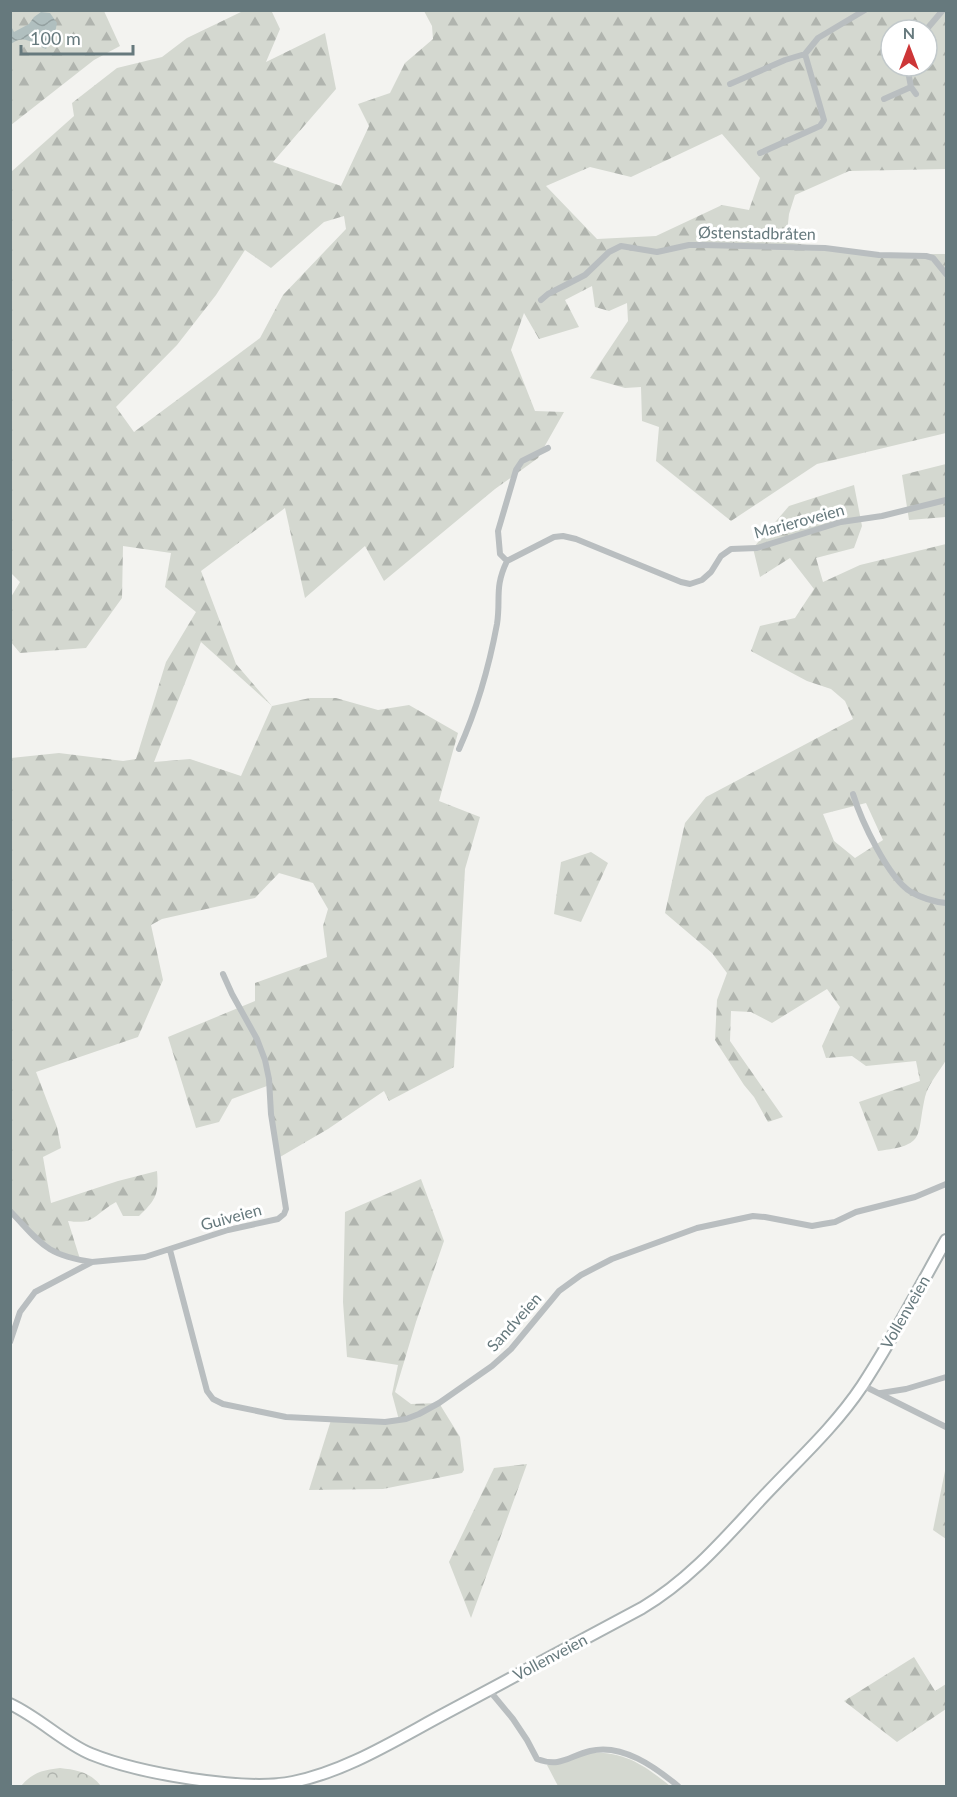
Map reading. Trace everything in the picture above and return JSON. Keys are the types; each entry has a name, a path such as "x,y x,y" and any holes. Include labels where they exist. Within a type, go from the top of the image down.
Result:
{"main road":[{"name":"Vollenveien","path":"10,1704 36,1718 82,1750 107,1760 185,1777 228,1783 274,1784 300,1780 356,1760 642,1608 673,1588 732,1531 843,1410 862,1385 946,1240"}],"street":[{"path":"730,84 806,54 818,38 865,10"},
{"path":"760,153 820,126 824,120 806,54"},
{"path":"909,78 911,87 916,93"},
{"path":"884,99 911,87"},
{"name":"Østenstadbråten","path":"541,300 585,275 609,252 621,246 657,252 689,245 702,245 825,248 879,255 926,256 933,258 946,273"},
{"path":"459,749 477,708 497,622 498,587 507,561 500,554 498,531 512,481 522,461 548,448"},
{"name":"Marieroveien","path":"507,561 554,537 563,536 576,538 690,584 702,580 711,572 721,556 731,549 760,548 841,522 882,516 946,500"},
{"path":"852,794 861,819 896,878 910,892 946,903"},
{"name":"Guiveien","path":"10,1342 20,1312 35,1292 92,1262 145,1257 170,1251 228,1230 278,1219 284,1214 286,1209 265,1060 257,1039 223,974"},
{"name":"Sandveien","path":"170,1251 207,1391 213,1399 223,1404 286,1417 385,1422 419,1414 492,1366 511,1349 559,1291 581,1275 612,1259 698,1228 753,1216 765,1216 812,1226 835,1222 849,1214 915,1197 946,1184"},
{"path":"10,1211 44,1246 75,1259 92,1262"},
{"path":"880,1393 906,1389 946,1377"},
{"path":"862,1385 946,1427"},
{"path":"489,1690 513,1719 537,1759 548,1764 564,1762 591,1750 621,1752 643,1761 678,1786"}],"green space":[{"path":"11,11 104,11 120,46 94,60 11,125"},
{"path":"243,11 272,12 280,29 266,62 325,33 336,89 273,162 341,186 369,126 358,104 390,93 405,63 433,39 432,26 424,11 946,11 946,169 849,171 795,195 789,214 786,242 869,254 946,254 946,433 817,464 731,521 656,461 659,427 642,421 641,387 625,388 590,378 628,321 627,303 609,311 595,307 592,286 565,300 579,327 539,339 524,313 511,350 535,411 564,412 538,458 495,489 384,581 365,546 305,598 285,508 201,571 236,664 272,706 310,698 336,698 378,710 409,705 458,733 439,801 480,817 465,869 454,1067 389,1101 384,1091 328,1129 280,1157 267,1086 232,1099 219,1122 196,1128 168,1037 255,1001 255,983 327,957 323,926 328,909 313,883 279,873 255,898 162,919 151,925 163,980 138,1037 36,1072 57,1127 61,1148 43,1157 51,1203 157,1171 155,1196 139,1216 123,1216 116,1202 90,1220 68,1221 80,1259 42,1245 11,1213 11,758 59,753 123,761 136,759 166,662 196,612 165,587 171,553 123,546 122,598 86,648 20,653 10,641 11,597 20,582 11,573 11,172 74,116 72,103 117,68 162,57 187,38","holes":["722,134 760,178 749,210 722,205 656,236 597,239 546,186 590,167 631,177","344,216 346,229 283,295 260,338 134,432 116,407 177,345 216,295 245,250 271,268 324,222","201,642 272,706 241,776 190,759 154,762"]},
{"path":"946,464 946,517 909,520 902,475"},
{"path":"854,485 862,526 854,548 816,558 823,582 860,565 946,544 946,1060 931,1082 925,1097 916,1137 905,1146 894,1149 878,1151 859,1102 920,1081 916,1061 866,1066 852,1056 826,1058 822,1046 840,1007 827,989 772,1023 751,1012 731,1011 730,1041 783,1117 768,1122 754,1097 715,1040 717,1000 727,973 712,953 665,913 685,823 706,797 853,719 845,701 831,689 807,681 751,651 760,626 795,618 814,589 790,558 760,577 753,548 789,506","holes":["866,803 883,840 855,858 834,841 823,814"]},
{"path":"591,852 608,863 581,922 554,914 561,862"},
{"path":"421,1179 444,1241 395,1392 411,1404 439,1403 460,1437 464,1470 462,1473 383,1489 309,1490 331,1420 399,1420 392,1394 398,1365 347,1357 343,1302 345,1212"},
{"path":"527,1464 471,1618 449,1562 494,1468"},
{"path":"946,1466 946,1539 933,1530"},
{"path":"914,1657 935,1691 946,1684 946,1709 897,1742 844,1701"},
{"path":"589,1752 624,1757 642,1765 670,1786 558,1786 547,1765"},
{"path":"60,1768 83,1772 101,1786 21,1786 38,1773"}],"water":[{"path":"41,12 50,13 57,23 55,33 46,49 24,40 11,44 11,26 14,32 29,24"}]}
